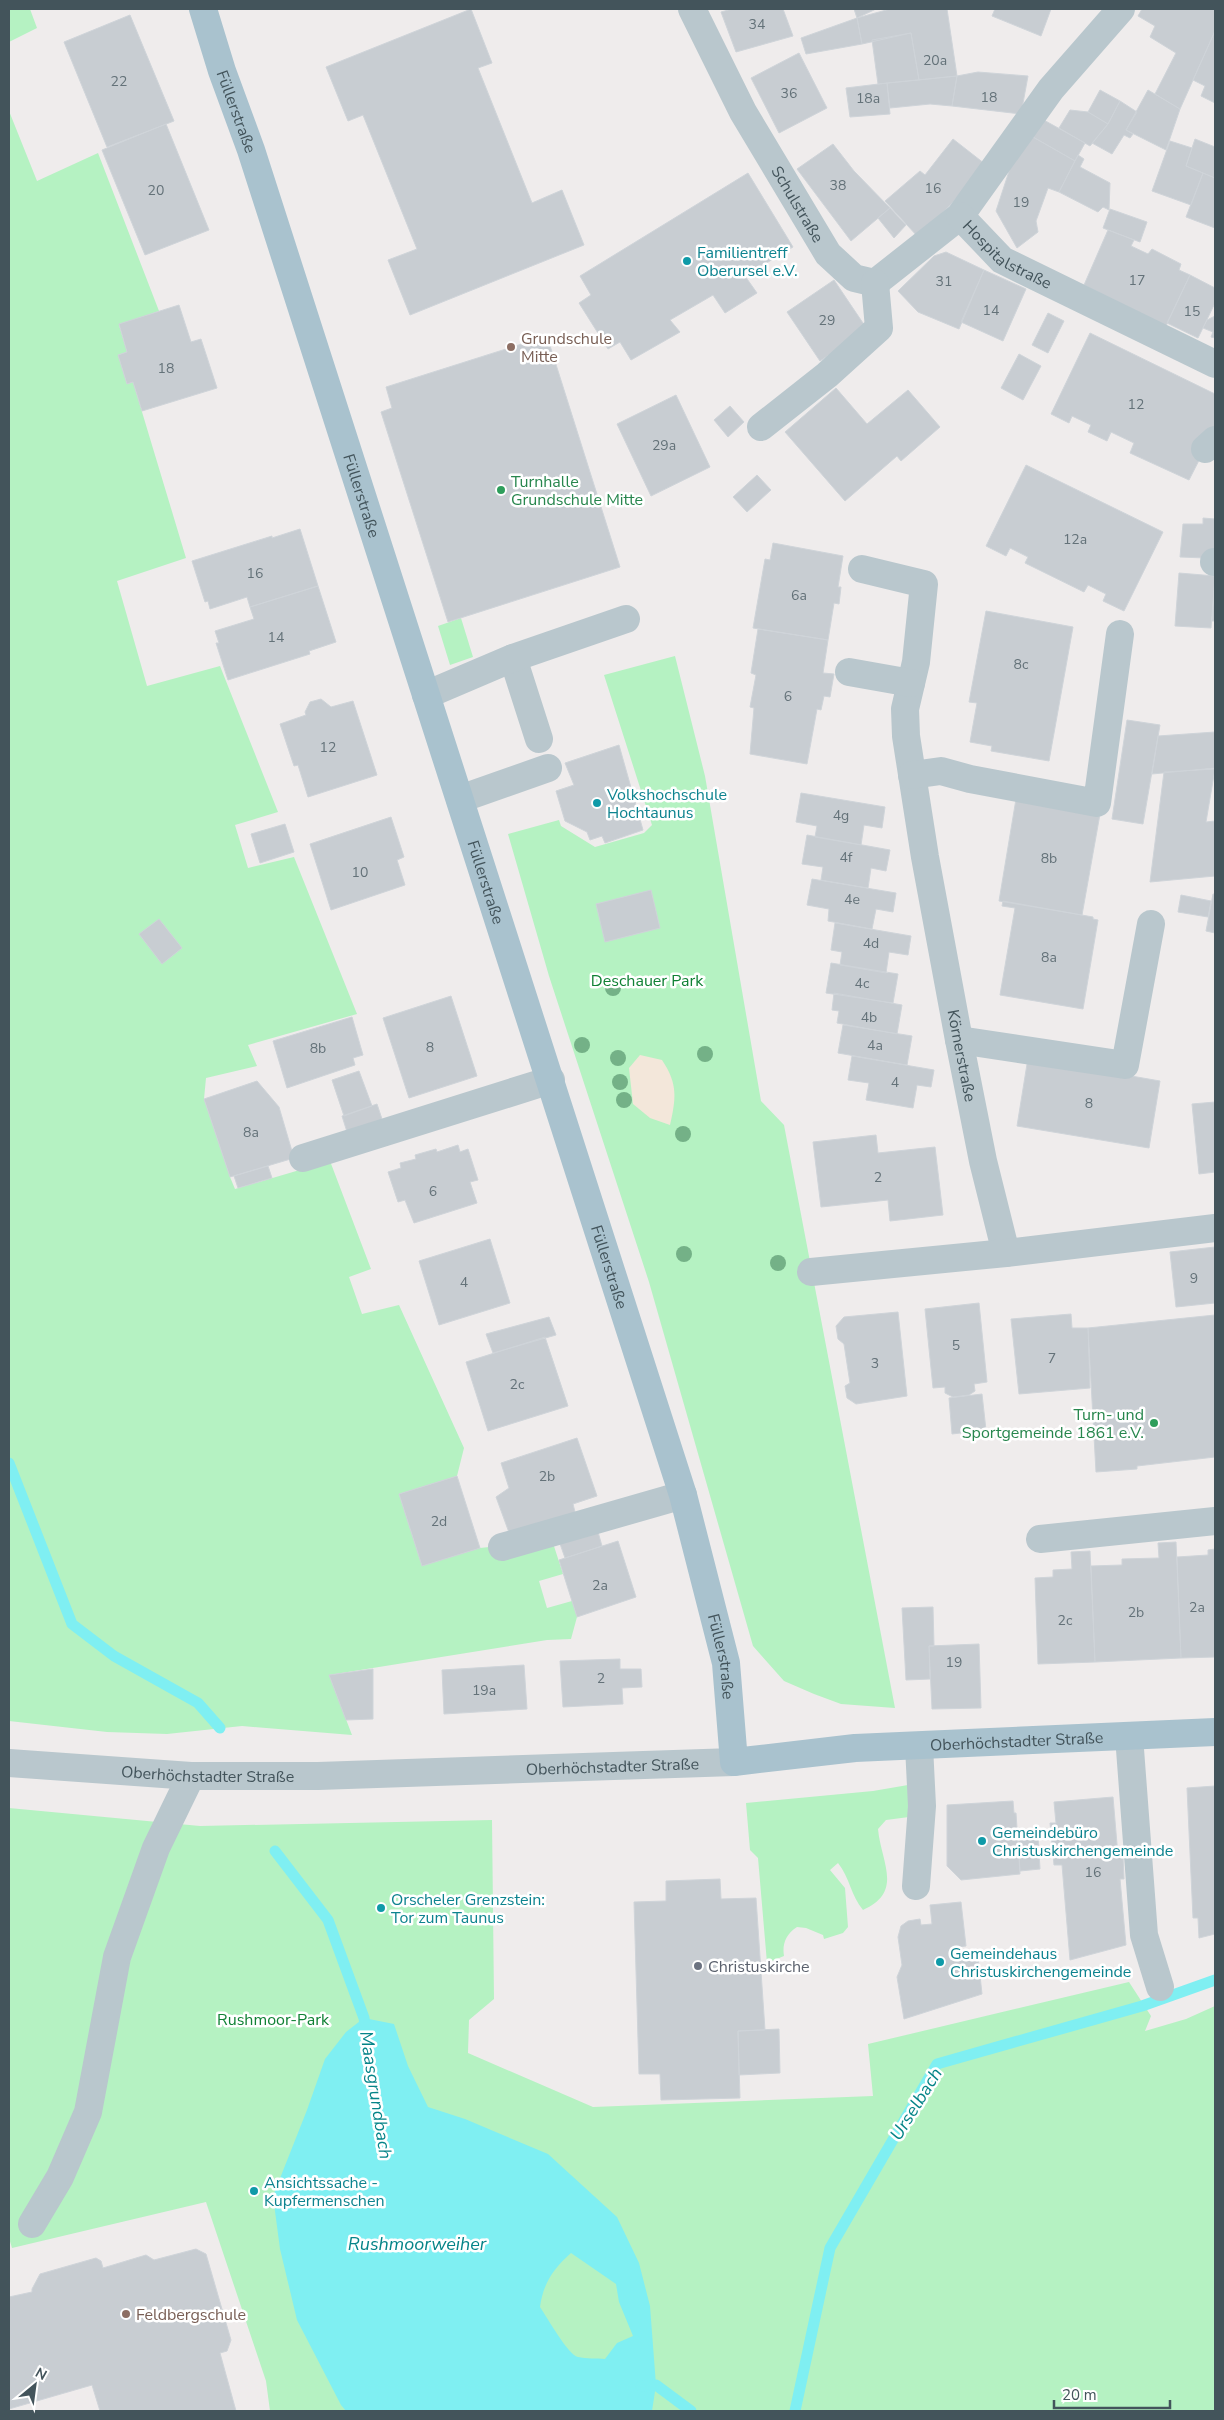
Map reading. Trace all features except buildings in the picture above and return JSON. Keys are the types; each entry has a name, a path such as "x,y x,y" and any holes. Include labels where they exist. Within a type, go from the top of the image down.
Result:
{"main road":[{"name":"Füllerstraße","path":"203,9 222,71 251,150 683,1495 726,1663 734,1762"},
{"name":"Oberhöchstadter Straße","path":"734,1762 855,1748 1215,1732"}],"street":[{"name":"Schulstraße","path":"692,9 743,112 828,254 854,278 875,282"},
{"name":"Hospitalstraße","path":"1121,9 1051,89 960,216 1002,260 1215,364"},
{"path":"760,427 827,375 879,328 875,282 960,216"},
{"name":"Körnerstraße","path":"862,569 924,584 911,684 905,709 906,736 925,857 959,1040 983,1161 1006,1253"},
{"path":"426,695 513,658 626,619"},
{"path":"912,775 941,771 970,779 1097,803 1120,634"},
{"path":"513,658 539,739"},
{"path":"849,672 911,684"},
{"path":"460,799 548,768"},
{"path":"959,1040 1124,1065 1151,924"},
{"path":"303,1158 551,1080"},
{"path":"811,1272 1006,1253 1215,1228"},
{"path":"502,1547 683,1495"},
{"path":"1040,1539 1215,1521"},
{"path":"1129,1736 1144,1935 1160,1987"},
{"path":"916,1886 922,1806 919,1746"},
{"name":"Oberhöchstadter Straße","path":"9,1763 191,1776 318,1776 734,1762"},
{"path":"32,2224 60,2177 88,2112 117,1957 156,1848 191,1776"}],"green space":[{"path":"9,9 30,9 37,28 9,42"},
{"path":"9,111 37,181 98,153 159,311 119,325 127,352 118,355 127,384 133,382 186,558 117,581 147,686 220,666 278,812 235,825 248,868 294,857 357,1014 248,1045 257,1066 206,1078 204,1099 230,1177 235,1189 330,1161 371,1269 349,1277 362,1314 399,1305 464,1448 457,1476 399,1494 422,1565 480,1548 552,1540 563,1574 539,1581 547,1608 572,1601 577,1617 571,1639 547,1640 329,1675 352,1735 242,1726 167,1734 107,1732 9,1721"},
{"path":"461,618 473,657 450,665 438,626"},
{"name":"Deschauer Park","path":"675,656 705,776 761,1101 784,1125 895,1708 841,1704 784,1681 753,1646 649,1282 549,976 508,834 559,820 561,826 595,847 644,833 652,825 604,675"},
{"path":"908,1785 909,1817 886,1820 878,1829 887,1875 887,1885 876,1903 863,1910 838,1863 830,1870 845,1888 848,1927 843,1933 824,1939 823,1935 806,1928 797,1927 786,1940 784,1956 767,1963 758,1858 750,1850 746,1803 873,1791"},
{"name":"Rushmoor-Park","path":"9,1808 200,1826 492,1820 494,1999 469,2020 468,2053 593,2107 873,2096 868,2044 1129,1982 1151,2016 1145,2031 1186,2019 1215,2006 1215,2411 270,2411 266,2381 206,2202 12,2248 9,2238"}],"sand":[{"path":"640,1055 662,1060 671,1076 674,1091 674,1107 670,1125 650,1118 633,1104 629,1068"}],"water":[{"name":"Rushmoorweiher","path":"364,2018 394,2024 408,2066 428,2107 465,2119 548,2154 617,2217 639,2263 650,2306 656,2385 652,2411 346,2411 341,2405 297,2320 280,2249 273,2196 325,2059 346,2032","holes":["571,2253 616,2284 619,2302 633,2336 617,2343 605,2359 581,2358 574,2355 563,2343 540,2307 541,2299 550,2277"]}],"waterway":[{"name":"Maasgrundbach","path":"9,1463 72,1624 114,1656 198,1703 220,1728"},
{"name":"Maasgrundbach","path":"275,1851 328,1920 364,2018 366,2033"},
{"name":"Urselbach","path":"795,2411 830,2248 937,2064 1142,2006 1215,1980"},
{"name":"Maasgrundbach","path":"641,2386 656,2385 691,2411"}],"place":[{"name":"Familientreff Oberursel e.V.","path":"687,261"},
{"name":"Grundschule Mitte","path":"511,347"},
{"name":"Turnhalle Grundschule Mitte","path":"501,490"},
{"name":"Volkshochschule Hochtaunus","path":"597,803"},
{"name":"Turn- und Sportgemeinde 1861 e.V.","path":"1154,1423"},
{"name":"Gemeindebüro Christuskirchengemeinde","path":"982,1841"},
{"name":"Orscheler Grenzstein: Tor zum Taunus","path":"381,1908"},
{"name":"Gemeindehaus Christuskirchengemeinde","path":"940,1962"},
{"name":"Christuskirche","path":"698,1966"},
{"name":"Ansichtssache - Kupfermenschen","path":"254,2191"},
{"name":"Feldbergschule","path":"126,2314"}]}
